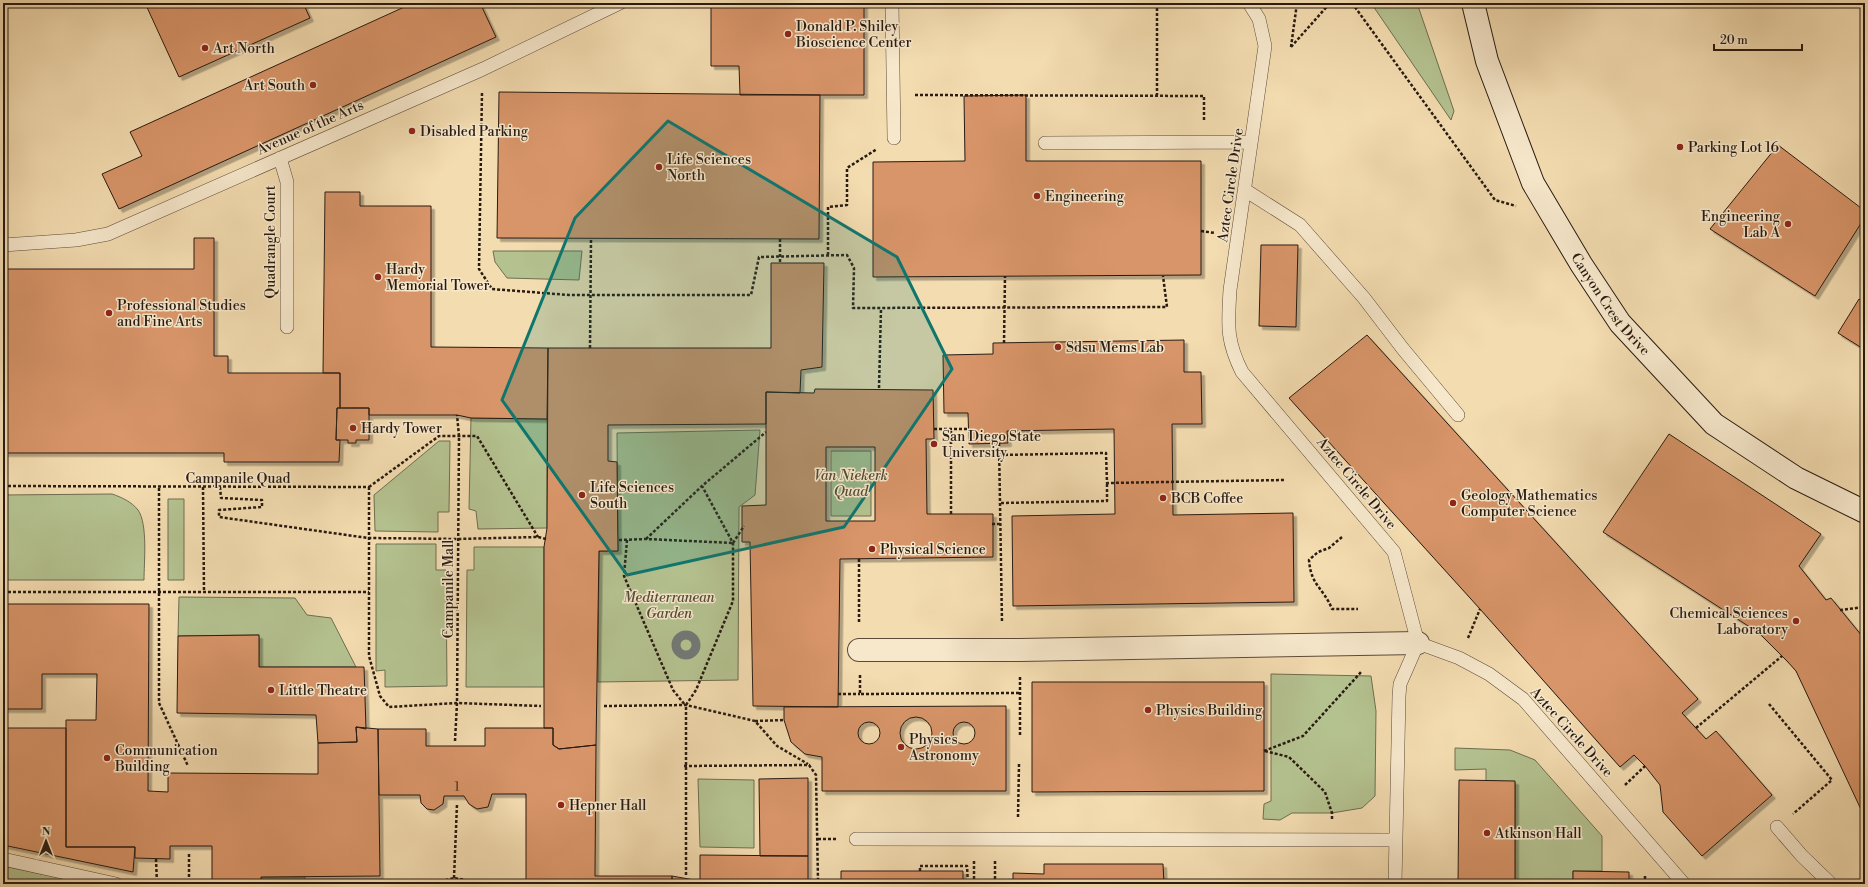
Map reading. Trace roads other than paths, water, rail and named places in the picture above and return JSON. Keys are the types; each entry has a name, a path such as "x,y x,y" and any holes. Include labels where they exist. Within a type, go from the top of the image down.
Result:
{"street":[{"name":"Canyon Crest Drive","path":"1473,3 1488,61 1533,183 1581,264 1620,323 1714,424 1796,478 1865,512"},
{"path":"859,650 1002,650 1418,643"}],"lane":[{"name":"Avenue of the Arts","path":"3,245 76,240 108,234 483,69 620,3"},
{"path":"892,3 894,138"},
{"name":"Aztec Circle Drive","path":"1252,4 1259,19 1265,46 1229,304 1228,324 1232,351 1242,372 1394,552 1418,643 1459,658 1489,674 1523,699 1684,884"},
{"path":"1045,143 1252,142"},
{"name":"Quadrangle Court","path":"280,158 287,182 287,327"},
{"path":"1245,190 1300,225 1364,298 1403,349 1458,415"},
{"path":"1395,884 1400,684 1418,643"},
{"path":"1777,827 1802,856 1831,884"},
{"path":"856,839 1395,840"},
{"path":"3,859 116,884"}],"waterway":[{"path":"686,635 693,638 696,645 693,652 686,655 679,652 676,645 679,638 686,635"}],"place":[{"name":"Donald P. Shiley Bioscience Center","path":"788,34"},
{"name":"Art North","path":"205,48"},
{"name":"Art South","path":"313,85"},
{"name":"Disabled Parking","path":"412,131"},
{"name":"Parking Lot 16","path":"1680,147"},
{"name":"Life Sciences North","path":"659,167"},
{"name":"Engineering","path":"1037,196"},
{"name":"Engineering Lab A","path":"1788,224"},
{"name":"Hardy Memorial Tower","path":"378,277"},
{"name":"Professional Studies and Fine Arts","path":"109,313"},
{"name":"Sdsu Mems Lab","path":"1058,347"},
{"name":"Hardy Tower","path":"353,428"},
{"name":"San Diego State University","path":"934,444"},
{"name":"Life Sciences South","path":"582,495"},
{"name":"BCB Coffee","path":"1163,498"},
{"name":"Geology Mathematics Computer Science","path":"1453,503"},
{"name":"Physical Science","path":"872,549"},
{"name":"Chemical Sciences Laboratory","path":"1796,621"},
{"name":"Little Theatre","path":"271,690"},
{"name":"Physics Building","path":"1148,710"},
{"name":"Physics Astronomy","path":"901,747"},
{"name":"Communication Building","path":"107,758"},
{"name":"Hepner Hall","path":"561,805"},
{"name":"Atkinson Hall","path":"1487,833"}],"park label":[{"name":"Van Niekerk Quad","path":"851,484"},
{"name":"Mediterranean Garden","path":"669,606"}]}
